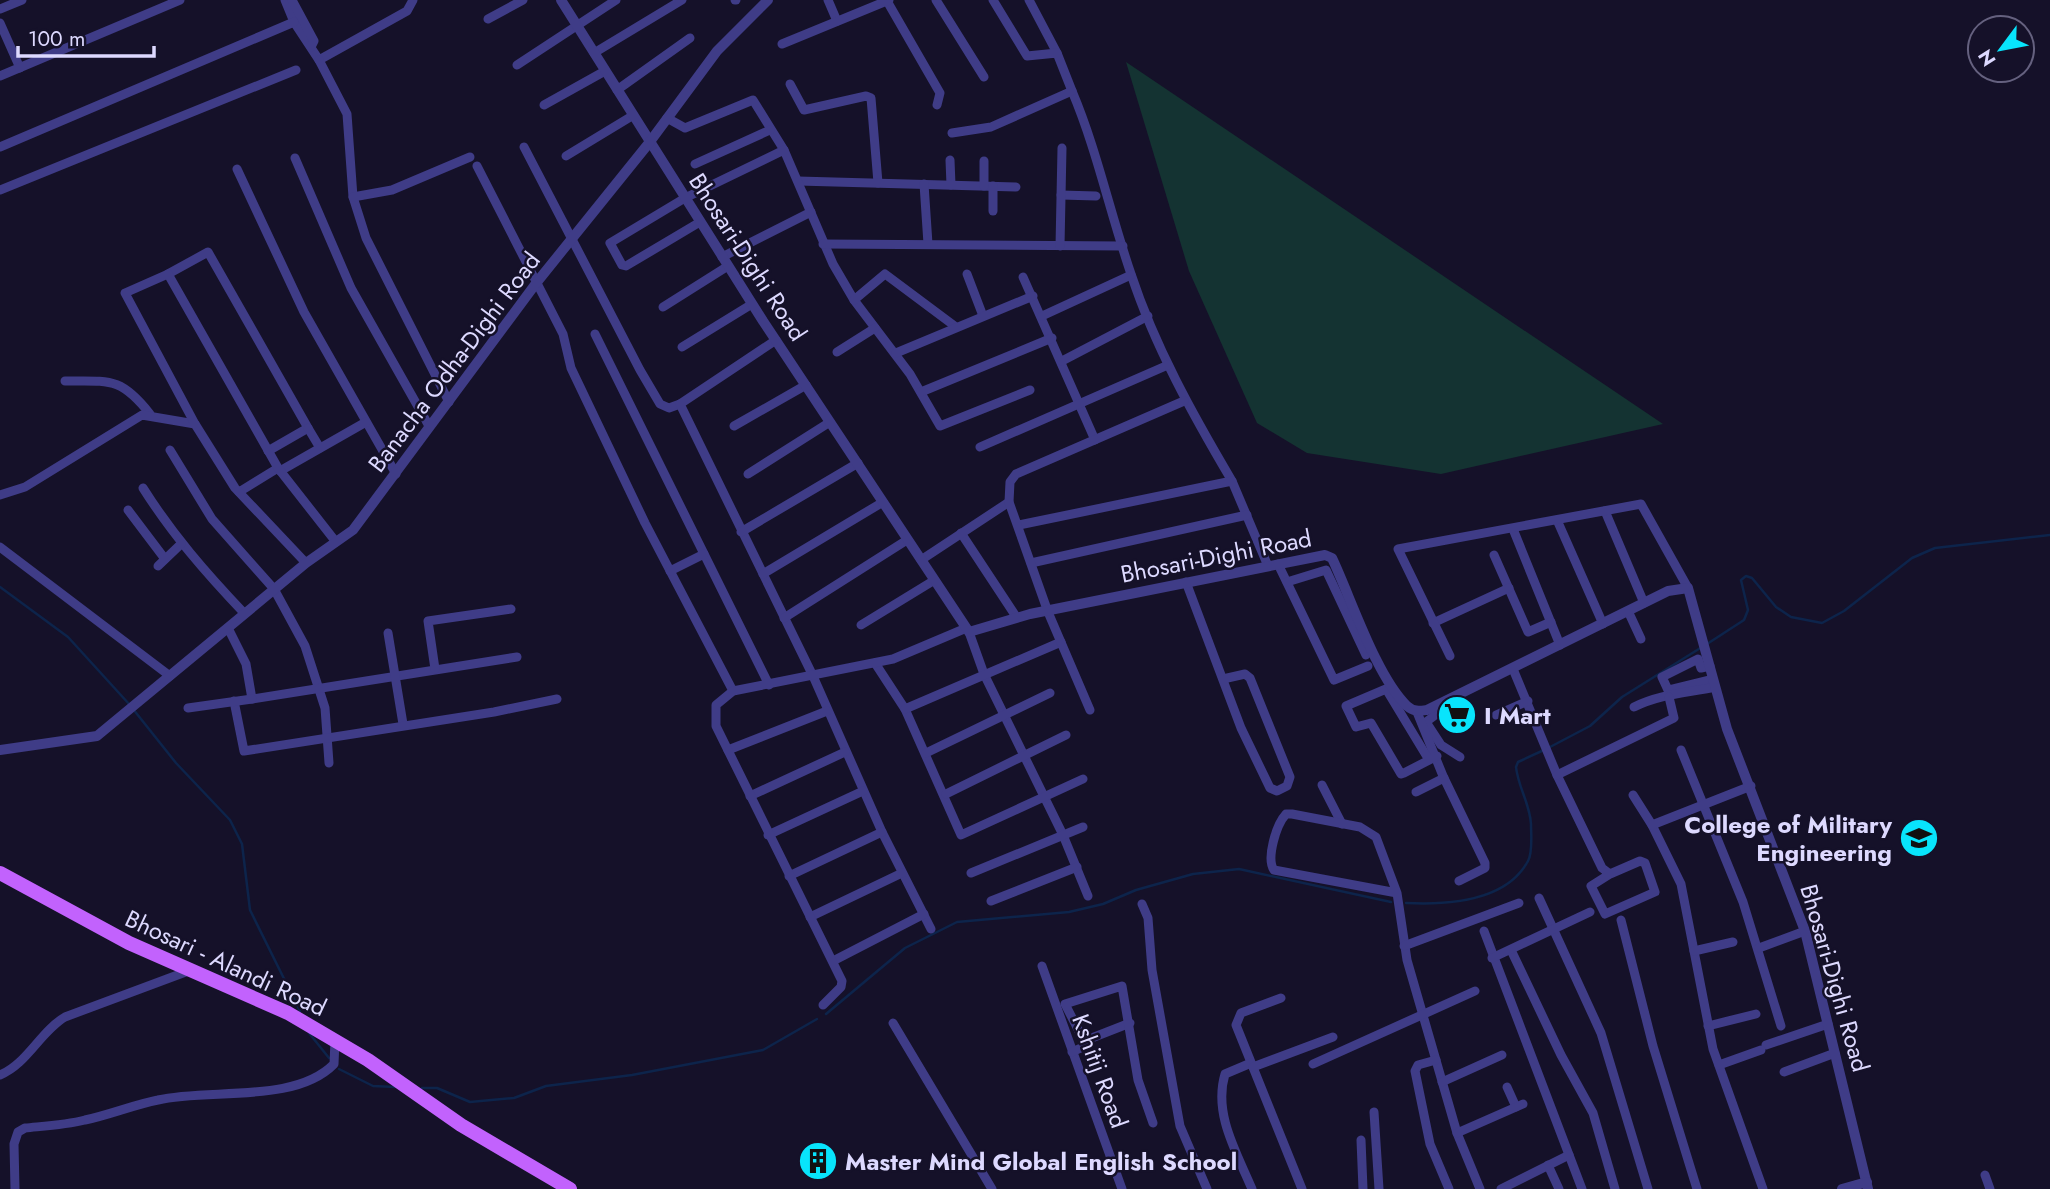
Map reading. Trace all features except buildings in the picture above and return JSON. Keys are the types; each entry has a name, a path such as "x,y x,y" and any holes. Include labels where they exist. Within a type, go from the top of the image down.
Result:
{"main road":[{"name":"Bhosari - Alandi Road","path":"0,873 72,915 288,1013 335,1040 461,1125 570,1189"}],"street":[{"path":"0,9 22,0"},
{"path":"0,76 180,0"},
{"path":"285,0 294,22 319,60 347,114 353,197 366,238 449,402"},
{"path":"292,0 314,41 311,47"},
{"path":"319,60 407,10 413,0"},
{"path":"488,19 523,0"},
{"name":"Bhosari-Dighi Road","path":"561,0 725,262 966,631 1186,582 1325,555 1332,558 1389,681 1408,706 1417,712"},
{"path":"517,65 616,0"},
{"path":"594,53 682,0"},
{"name":"Banacha Odha-Dighi Road","path":"0,750 97,736 363,518 537,282 649,143 717,51 768,0"},
{"path":"828,0 836,21"},
{"path":"936,0 984,77"},
{"path":"993,0 1027,56 1057,53"},
{"path":"1029,0 1057,53 1088,129 1131,275 1185,401 1232,481 1273,565 1287,582 1334,680 1368,666"},
{"path":"782,44 883,1 940,93 936,105"},
{"path":"0,147 294,22"},
{"path":"0,23 20,68"},
{"path":"617,90 690,38"},
{"path":"0,190 296,70"},
{"path":"544,106 605,71"},
{"path":"790,84 804,110 866,96 871,98 878,183"},
{"path":"952,133 991,127 1072,90"},
{"path":"667,118 685,128 752,100 784,150 823,244 855,300 896,353 940,426 1030,390"},
{"path":"566,156 632,116"},
{"path":"695,164 770,130"},
{"path":"524,147 571,241 660,404 669,408 680,404 776,340"},
{"path":"1060,246 1062,148"},
{"path":"700,222 626,267 622,265 611,240 685,198 784,150"},
{"path":"353,197 393,190 470,157"},
{"path":"295,158 351,288 429,426"},
{"path":"950,160 951,185"},
{"path":"984,161 993,211"},
{"path":"477,166 563,334 570,368 670,571 733,691"},
{"path":"237,169 304,312 396,474"},
{"path":"798,181 1016,187"},
{"path":"924,184 928,244"},
{"path":"1061,195 1096,196"},
{"path":"663,307 725,262 811,212"},
{"path":"823,244 1123,246"},
{"path":"306,563 239,492 195,424 125,293 208,252 320,448"},
{"path":"168,274 279,469 336,542"},
{"path":"855,300 885,274 956,327"},
{"path":"967,274 983,316"},
{"path":"1042,316 1131,275"},
{"path":"1023,276 1095,440"},
{"path":"896,353 1032,296"},
{"path":"682,347 752,304"},
{"path":"1062,360 1149,316"},
{"path":"837,352 875,328"},
{"path":"595,334 769,684"},
{"path":"921,392 1052,338"},
{"path":"980,447 1168,365"},
{"path":"65,381 101,381 121,385 132,392 150,414"},
{"path":"734,426 806,385"},
{"path":"1090,710 1048,612 1009,502 1010,482 1016,474 1185,401"},
{"path":"680,404 813,676 882,832 931,929"},
{"path":"0,495 24,487 111,432 150,414 195,424"},
{"path":"239,492 366,422"},
{"path":"748,474 830,422"},
{"path":"268,451 307,428"},
{"path":"170,450 212,519 274,589 304,646 320,687 329,763"},
{"path":"741,532 858,463"},
{"path":"1019,525 1232,481"},
{"path":"143,488 181,544 244,613"},
{"path":"762,574 883,502"},
{"path":"921,561 1009,502"},
{"path":"1433,758 1417,712 1441,704 1668,591 1688,588 1641,504 1398,550 1450,656"},
{"path":"128,510 147,531 161,562 181,544"},
{"path":"1605,511 1644,603"},
{"path":"1031,563 1247,515"},
{"path":"147,531 162,519"},
{"path":"1557,520 1603,624"},
{"path":"1513,529 1560,645"},
{"path":"961,533 1017,618"},
{"path":"785,618 907,540"},
{"path":"0,547 170,676"},
{"path":"670,571 704,554"},
{"path":"1494,555 1528,632 1551,622"},
{"path":"1287,582 1326,570 1366,655"},
{"path":"861,625 933,581"},
{"path":"1186,582 1241,728 1270,788 1278,791 1287,786 1290,777 1250,678 1245,674 1223,679"},
{"path":"1433,623 1509,588"},
{"name":"Bhosari-Dighi Road","path":"1688,588 1706,653 1705,667 1805,931 1868,1185"},
{"path":"435,668 428,621 511,609"},
{"path":"1628,611 1641,639"},
{"path":"228,628 246,664 251,699"},
{"path":"824,1005 843,984 768,835 714,715 721,698 733,691 893,659 966,631 1023,758 1063,835 1088,896"},
{"path":"388,633 403,724"},
{"path":"905,709 1061,642"},
{"path":"188,708 517,657"},
{"path":"1705,667 1698,659 1662,677 1668,690 1711,682"},
{"path":"875,663 905,709 946,794 961,835 1083,779"},
{"path":"1513,668 1557,775 1602,868 1610,874"},
{"path":"1634,707 1659,695 1669,697 1711,682"},
{"path":"1433,758 1401,774 1371,723 1356,727 1346,706 1385,689 1433,758 1486,863 1485,868 1459,881"},
{"path":"926,753 1050,693"},
{"path":"1557,775 1674,718 1669,697"},
{"path":"234,701 244,751 403,724 494,712 557,699"},
{"path":"1496,715 1528,701"},
{"path":"1441,704 1442,710 1426,722 1441,745 1460,757"},
{"path":"728,750 827,712"},
{"path":"946,794 1066,735"},
{"path":"1681,750 1759,948 1781,1026"},
{"path":"750,796 845,752"},
{"path":"1416,792 1444,778"},
{"path":"1322,785 1342,824"},
{"path":"1652,825 1751,786"},
{"path":"768,835 863,791"},
{"path":"1633,795 1652,825 1681,884 1719,1065 1763,1189"},
{"path":"1397,893 1271,867 1280,821 1286,814 1360,827 1376,837 1397,893 1404,946 1457,1133 1480,1189"},
{"path":"971,873 1083,827"},
{"path":"789,876 882,832"},
{"path":"1640,861 1645,863 1656,888 1655,892 1652,896 1605,914 1591,886 1610,874 1640,861"},
{"path":"990,901 1077,867"},
{"path":"810,917 902,873"},
{"path":"1539,898 1601,1033 1648,1189"},
{"path":"1404,946 1519,903"},
{"path":"1142,904 1148,918 1152,970 1180,1126 1207,1189"},
{"path":"1492,958 1590,912"},
{"path":"832,961 924,914"},
{"path":"1621,920 1653,1046 1697,1189"},
{"path":"1484,931 1492,958 1582,1189"},
{"path":"1759,948 1805,931"},
{"path":"1694,951 1733,942"},
{"path":"1511,950 1561,1055 1593,1113 1615,1189"},
{"name":"Kshitij Road","path":"1042,966 1122,1189"},
{"path":"0,1075 15,1066 48,1027 65,1017 193,970"},
{"path":"1072,1052 1083,1047 1084,1041 1065,1007 1068,1002 1122,986 1138,1080 1153,1123"},
{"path":"1313,1064 1475,991"},
{"path":"1281,998 1237,1017 1236,1025 1302,1189"},
{"path":"1709,1026 1756,1014"},
{"path":"893,1023 992,1189"},
{"path":"1084,1041 1130,1023"},
{"path":"1719,1065 1828,1024"},
{"path":"1252,1189 1227,1128 1221,1103 1225,1074 1333,1037"},
{"path":"15,1189 14,1144 18,1132 26,1128 84,1121 159,1100 254,1093 300,1082 323,1075 334,1063 335,1040"},
{"path":"1784,1072 1835,1053"},
{"path":"1442,1082 1502,1055"},
{"path":"1436,1060 1418,1065 1415,1070 1430,1144 1448,1189"},
{"path":"1457,1133 1519,1106 1507,1087"},
{"path":"1374,1112 1380,1189"},
{"path":"1361,1140 1363,1189"},
{"path":"1501,1189 1569,1155"},
{"path":"1548,1165 1559,1189"},
{"path":"1985,1175 1990,1189"},
{"path":"1842,1189 1868,1185"}],"green space":[{"path":"1126,62 1663,424 1441,474 1307,453 1257,423 1189,271"}],"waterway":[{"path":"1707,644 1744,620 1748,610 1741,580 1746,576 1752,578 1776,607 1791,617 1822,623 1844,611 1912,558 1935,548 2050,535"},
{"path":"0,587 68,637 129,704"},
{"path":"1550,747 1590,726 1622,697 1702,647"},
{"path":"133,709 176,763 230,820 242,844 250,910 300,1011"},
{"path":"1406,903 1439,903 1474,898 1490,893 1518,875 1530,857 1531,838 1530,817 1516,767 1518,762 1544,750"},
{"path":"826,1014 905,948 957,922 1069,912 1103,904 1136,890 1193,874 1239,869 1391,902"},
{"path":"422,1088 437,1088 470,1102 514,1098 546,1086 632,1075 763,1050 817,1019"},
{"path":"309,1033 329,1058"},
{"path":"339,1069 373,1086 395,1087"}],"place":[{"name":"I Mart","path":"1457,715"},
{"name":"College of Military Engineering","path":"1919,838"},
{"name":"Master Mind Global English School","path":"818,1161"}]}
